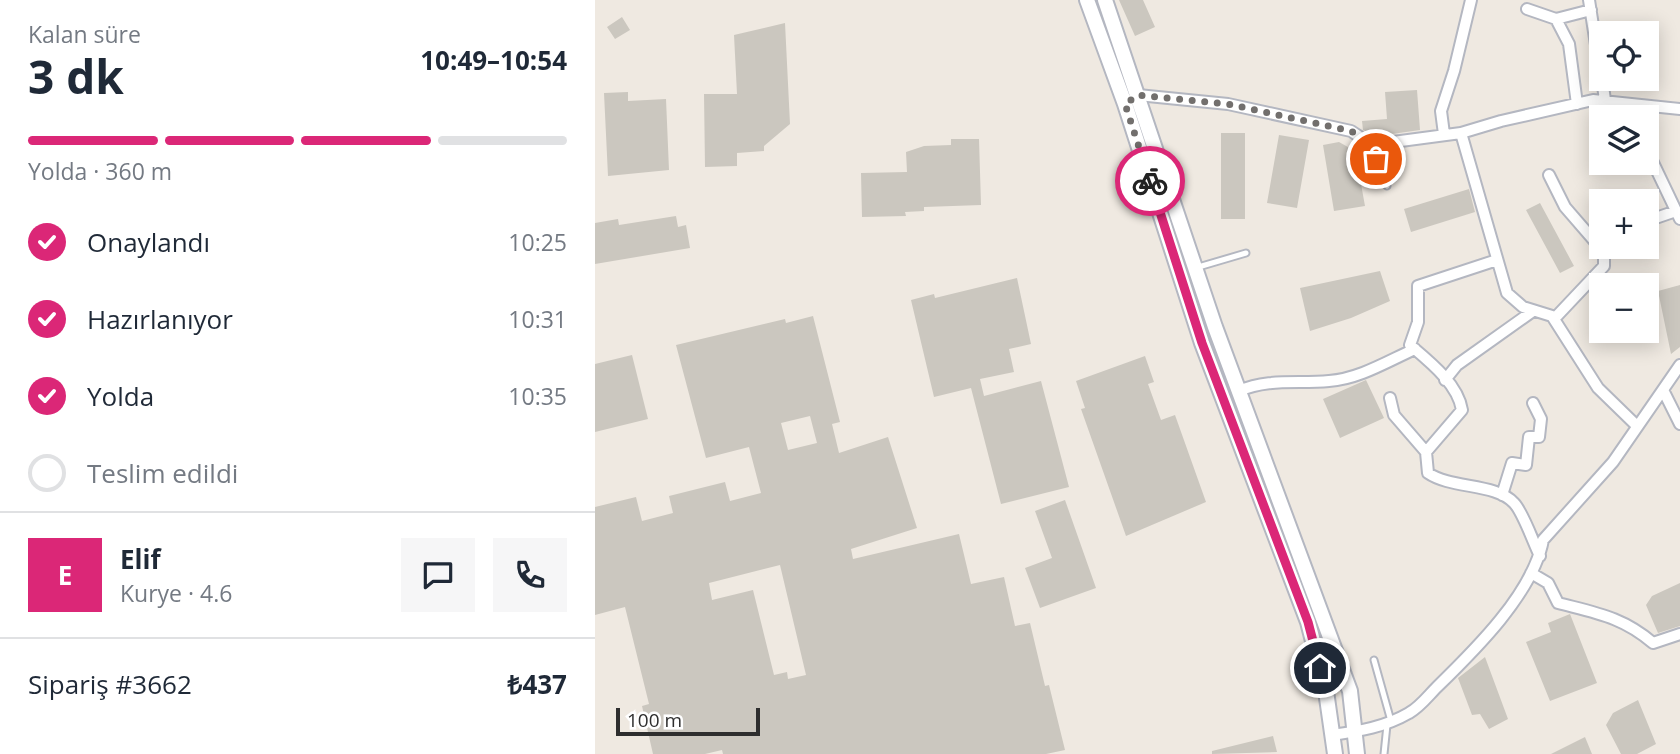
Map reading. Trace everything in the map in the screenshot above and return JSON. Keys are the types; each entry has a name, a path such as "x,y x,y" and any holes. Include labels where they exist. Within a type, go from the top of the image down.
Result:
{"main road":[{"path":"1087,0 1125,104 1202,343 1308,622 1325,691 1335,754"},
{"path":"1105,0 1195,268 1350,691 1357,754"}],"street":[{"path":"1444,134 1441,111 1454,71 1471,0"},
{"path":"1527,9 1556,19 1590,5"},
{"path":"1556,19 1569,44 1577,104"},
{"path":"1603,91 1605,100"},
{"path":"1125,104 1138,95 1228,104 1351,131 1374,144 1461,133 1577,104 1605,100 1680,109"},
{"path":"1461,133 1507,293 1533,311 1554,319 1598,388 1636,425"},
{"path":"1549,175 1565,207 1589,232"},
{"path":"1659,175 1678,215 1659,219"},
{"path":"1554,319 1604,266 1605,259"},
{"path":"1426,452 1462,410 1460,397 1410,345 1418,322 1418,286 1497,260"},
{"path":"1445,380 1457,365 1533,311"},
{"path":"1239,391 1254,384 1330,382 1350,377 1415,349"},
{"path":"1332,735 1389,723 1413,711 1455,670 1494,626 1531,573 1540,556 1543,540 1613,463 1636,425 1680,365"},
{"path":"1663,390 1680,424"},
{"path":"1390,397 1394,415 1426,452 1427,473 1440,481 1502,495 1515,503 1540,556"},
{"path":"1502,495 1512,463 1526,466 1529,437 1539,437 1541,419 1533,403"},
{"path":"1531,573 1548,583 1558,603 1619,619 1653,643 1680,634"}],"lane":[{"path":"1374,144 1378,174 1387,186"},
{"path":"1195,268 1246,253"},
{"path":"1374,660 1389,723 1384,754"}],"building":[{"path":"1119,0 1143,0 1155,27 1135,36"},
{"path":"622,17 630,30 615,39 607,27"},
{"path":"785,23 790,124 764,146 764,151 737,153 737,166 705,167 704,94 737,94 734,35"},
{"path":"1417,90 1420,130 1378,136 1363,130 1362,121 1387,119 1385,92"},
{"path":"628,92 628,101 666,99 669,170 608,176 604,93"},
{"path":"1221,133 1245,133 1245,219 1221,219"},
{"path":"1279,135 1309,140 1297,208 1267,203"},
{"path":"951,139 979,139 981,205 924,207 924,211 905,212 906,216 862,217 861,173 907,172 906,152 924,146 951,145"},
{"path":"1339,142 1355,151 1365,206 1334,211 1323,145"},
{"path":"1469,189 1475,212 1411,232 1404,209"},
{"path":"1540,203 1574,266 1560,273 1526,210"},
{"path":"676,216 678,227 686,225 690,248 595,264 595,223 618,219 619,225"},
{"path":"1380,271 1390,301 1351,318 1310,331 1300,288"},
{"path":"1017,278 1031,344 1009,349 1014,372 980,379 984,396 1041,381 1069,487 1001,504 971,388 934,397 911,300 934,294 935,298"},
{"path":"1680,285 1680,347 1671,354 1659,296 1659,291"},
{"path":"813,316 840,422 832,424 839,453 888,437 917,528 851,549 853,559 959,534 971,584 1004,577 1015,626 1030,623 1045,686 1049,685 1065,750 1046,754 723,754 722,750 705,754 653,754 642,706 649,704 625,607 595,615 595,507 636,497 642,521 673,513 669,496 725,482 730,501 761,493 749,447 706,458 676,345 785,319 786,323","holes":["810,416 817,443 788,450 781,423","780,565 806,675 788,679 787,672 774,675 753,590 712,600 709,583"]},
{"path":"632,355 648,419 595,432 595,364"},
{"path":"1145,356 1154,382 1148,384 1161,420 1175,415 1206,502 1126,536 1081,409 1085,408 1076,381"},
{"path":"1366,380 1384,418 1340,438 1323,399"},
{"path":"1065,500 1096,588 1040,608 1025,568 1052,558 1035,511"},
{"path":"1680,583 1680,626 1658,633 1646,605 1652,596"},
{"path":"1570,614 1597,683 1550,701 1526,642 1551,632 1548,623"},
{"path":"1485,657 1508,719 1489,729 1480,714 1472,715 1458,678"},
{"path":"1638,700 1656,744 1637,754 1621,754 1606,725 1613,713"},
{"path":"1273,736 1277,752 1212,754 1212,751"},
{"path":"1585,737 1592,754 1551,754"}],"way so far":[{"path":"1150,181 1125,104 1138,95 1228,104 1326,128 1351,131 1374,144 1376,159"}],"route":[{"path":"1150,181 1202,343 1308,622 1320,668"}]}
